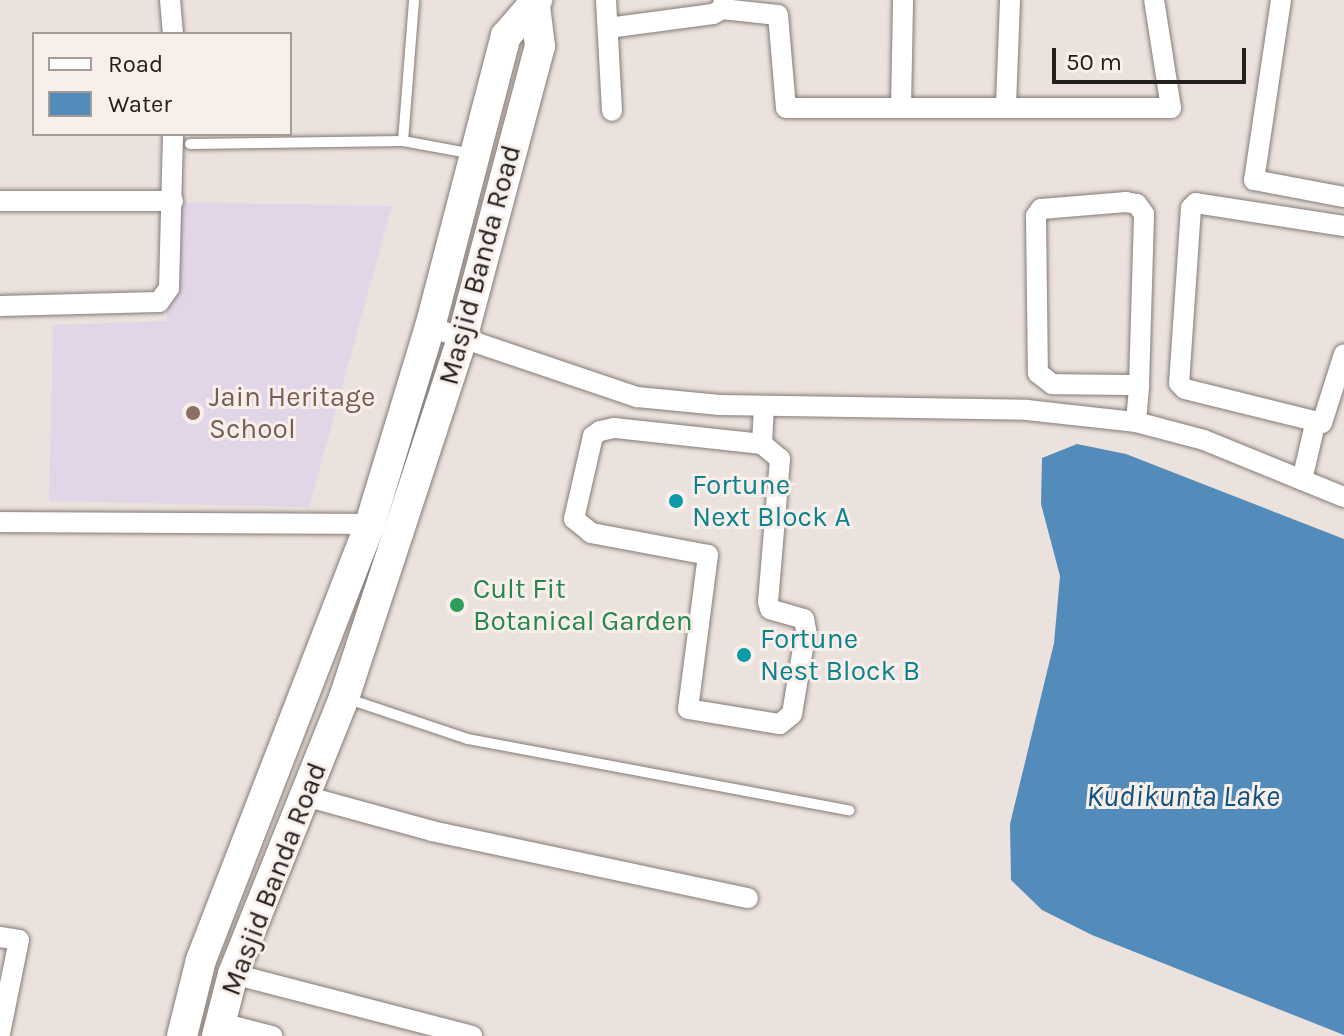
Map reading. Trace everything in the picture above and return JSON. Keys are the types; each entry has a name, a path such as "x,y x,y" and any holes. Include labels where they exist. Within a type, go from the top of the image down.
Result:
{"main road":[{"name":"Masjid Banda Road","path":"182,1036 201,960 370,524 430,327 506,36 536,3"},
{"name":"Masjid Banda Road","path":"219,1029 233,974 344,698 462,339 540,46 536,3"}],"street":[{"path":"170,0 173,32"},
{"path":"606,0 612,111"},
{"path":"901,108 903,0"},
{"path":"1006,105 1010,0"},
{"path":"608,28 723,5 778,15 786,108 1006,105 1171,108 1154,0"},
{"path":"1281,0 1254,180 1344,197"},
{"path":"0,306 159,302 169,288 173,201 182,139"},
{"path":"0,201 173,201"},
{"path":"1136,422 1139,385 1144,214 1137,204 1126,202 1041,209 1036,216 1038,373 1052,384 1139,385"},
{"path":"1344,226 1202,202 1191,208 1179,383 1185,389 1315,424 1327,418 1344,354"},
{"path":"430,327 637,397 764,406 1027,410 1136,422 1204,440 1344,497"},
{"path":"762,444 764,406"},
{"path":"1302,480 1315,424"},
{"path":"614,428 762,444 780,459 768,602 770,609 804,619 806,630 792,714 780,724 688,709 708,555 591,533 574,519 593,436 600,431 614,428"},
{"path":"0,522 370,524"},
{"path":"305,796 432,831 748,898"},
{"path":"0,937 19,940 0,1033"},
{"path":"233,974 472,1036"},
{"path":"219,1029 272,1036"}],"lane":[{"path":"403,141 414,0"},
{"path":"182,139 403,141 475,155"},
{"path":"344,698 468,739 849,810"}],"shaded area":[{"name":"Jain Heritage School","path":"166,202 392,206 309,507 49,501 53,325 167,321"}],"water":[{"name":"Kudikunta Lake","path":"1077,444 1126,454 1344,539 1344,1035 1092,935 1042,910 1011,880 1010,824 1054,643 1060,576 1041,504 1042,458"}],"place":[{"name":"Jain Heritage School","path":"193,413"},
{"name":"Fortune Next Block A","path":"676,501"},
{"name":"Cult Fit Botanical Garden","path":"457,605"},
{"name":"Fortune Nest Block B","path":"744,655"}]}
